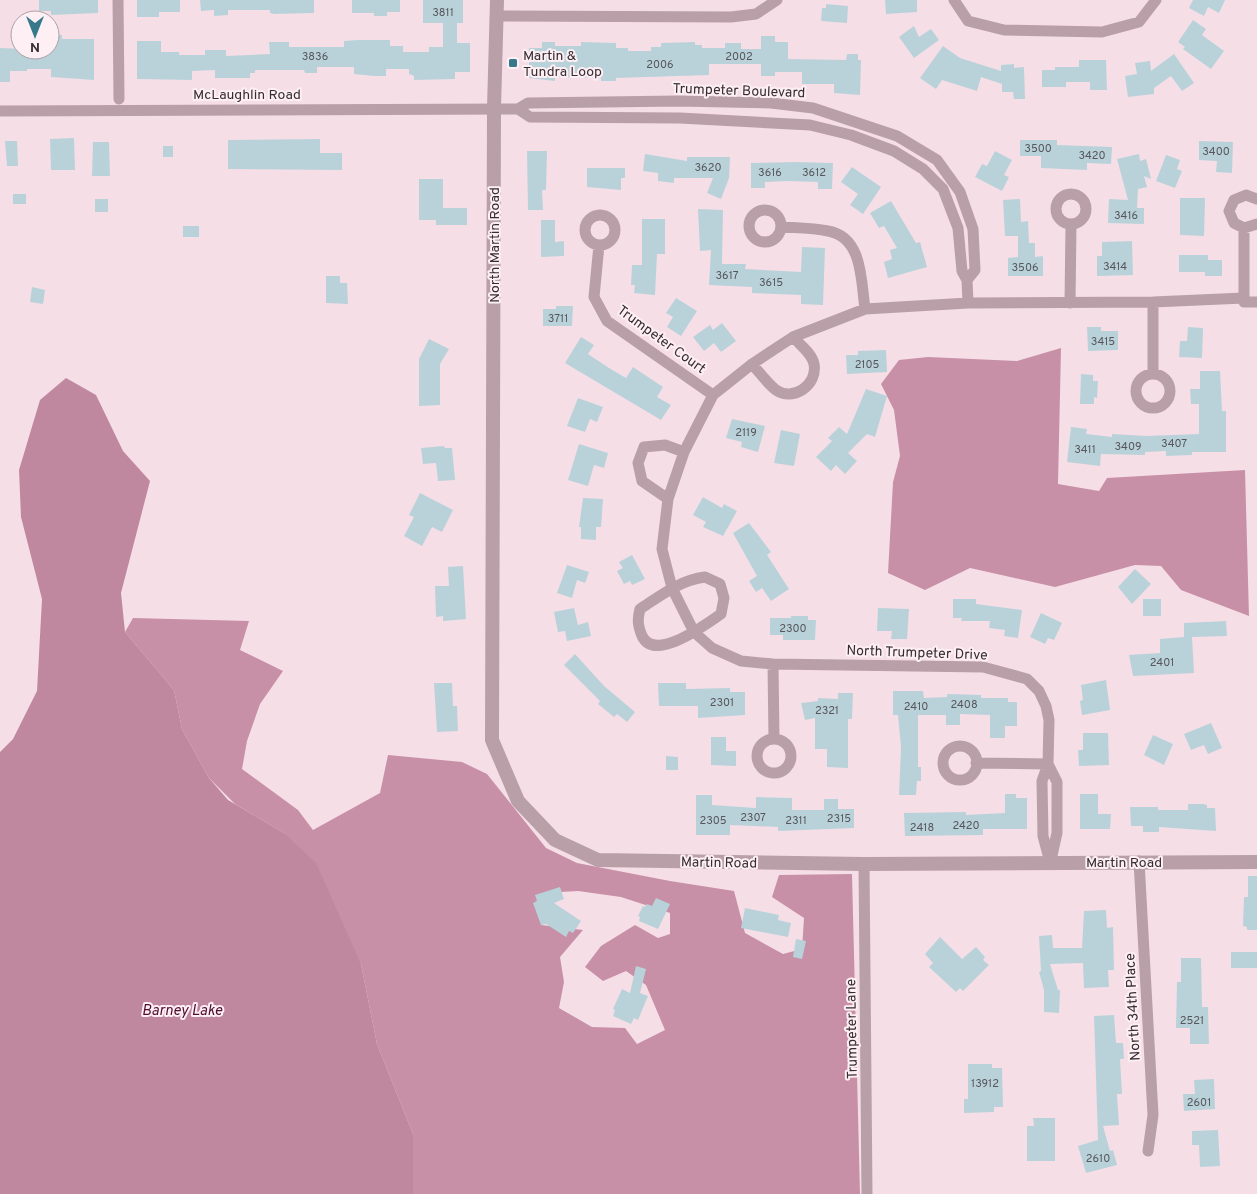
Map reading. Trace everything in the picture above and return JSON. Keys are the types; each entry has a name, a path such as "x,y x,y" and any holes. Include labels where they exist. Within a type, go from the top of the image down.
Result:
{"street":[{"path":"118,0 119,98"},
{"name":"North Martin Road","path":"494,490 494,108 498,0"},
{"path":"497,16 731,17 756,14 777,0"},
{"path":"954,0 968,22 1004,30 1102,32 1139,22 1156,0"},
{"name":"Trumpeter Boulevard","path":"518,109 528,103 678,101 770,103 813,108 897,136 938,160 960,192 973,230 974,270 967,280"},
{"name":"Trumpeter Boulevard","path":"494,108 518,109 530,117 680,118 810,125 850,135 894,151 923,169 943,189 958,228 962,271 967,280 968,303"},
{"name":"McLaughlin Road","path":"0,111 494,108"},
{"path":"1257,200 1246,195 1234,200 1229,211 1234,223 1244,228 1257,224"},
{"path":"1070,303 1071,225"},
{"path":"781,227 829,231 844,237 857,254 865,309"},
{"path":"1244,228 1244,298"},
{"name":"Trumpeter Court","path":"599,245 594,297 607,321 713,395"},
{"name":"North Trumpeter Drive","path":"1050,862 1057,833 1057,782 1048,764 1049,720 1046,706 1039,691 1027,679 983,667 773,664 741,661 712,648 694,632 672,588 662,549 668,499 684,452 713,395 752,364 793,337 865,309 968,303 1153,302 1244,298 1244,302 1257,302"},
{"path":"1153,302 1154,373"},
{"path":"752,364 776,390 785,394 795,394 804,390 814,374 814,364 810,355 793,337"},
{"path":"668,499 642,481 638,463 644,447 665,445 684,452"},
{"name":"Martin Road","path":"494,490 492,740 518,801 555,840 598,860 864,864 1139,861 1257,862"},
{"path":"705,577 720,584 724,598 721,614 694,632 672,644 653,645 644,639 637,622 640,609 672,588 692,578 705,577"},
{"path":"773,664 774,739"},
{"path":"976,763 1048,764"},
{"name":"North 34th Place","path":"1139,861 1152,1115 1148,1151"},
{"name":"Trumpeter Lane","path":"864,864 868,1194"}],"shaded area":[{"path":"1061,348 1058,484 1099,491 1107,478 1245,470 1249,616 1181,590 1161,566 1135,565 1055,587 970,568 925,590 888,573 893,482 900,456 894,410 881,384 899,360 928,357 1017,361"},
{"path":"133,618 249,621 240,650 283,671 260,704 247,741 242,769 298,810 313,830 380,793 388,755 462,762 487,774 546,848 577,863 734,891 745,933 783,954 802,949 804,918 772,897 779,875 852,874 860,1194 413,1194 413,1134 377,1044 361,964 284,833 235,804 209,778 182,729 174,690 125,632","holes":["578,891 621,897 670,913 670,934 658,938 635,925 601,946 585,967 603,981 626,971 646,985 665,1030 637,1044 625,1028 592,1027 559,1008 564,982 560,957 583,930 541,925 543,893"]}],"water":[{"name":"Barney Lake","path":"66,378 96,395 123,451 150,481 121,593 125,632 174,690 182,729 209,778 228,800 284,833 316,863 361,964 377,1044 413,1134 413,1194 0,1194 0,752 13,739 37,691 42,599 21,517 19,470 40,400"}],"building":[{"path":"39,0 98,0 98,13 60,15 60,10 39,10"},
{"path":"137,0 180,0 180,12 159,12 159,17 137,17"},
{"path":"200,0 314,0 314,13 274,14 270,13 270,10 228,10 228,15 214,16 214,10 201,11"},
{"path":"352,0 400,0 400,12 387,12 387,16 374,16 374,13 352,13"},
{"path":"423,0 463,0 463,23 457,23 457,43 470,43 470,72 455,72 455,79 414,80 414,76 409,74 409,69 386,69 386,76 374,76 354,74 354,67 317,67 317,73 305,73 304,70 255,70 255,73 250,73 250,78 215,78 215,70 192,71 192,80 137,79 137,41 161,41 161,52 179,52 179,55 205,55 205,50 226,50 226,56 270,54 269,42 289,42 289,47 344,47 344,41 358,40 390,40 390,46 403,46 403,52 429,52 429,47 443,47 443,23 423,23"},
{"path":"885,0 917,0 917,12 886,14"},
{"path":"1193,0 1225,0 1219,13 1208,7 1204,16 1189,8"},
{"path":"826,4 848,6 847,23 821,21 822,8 826,8"},
{"path":"1193,20 1206,29 1202,35 1224,51 1211,69 1183,49 1185,47 1178,42"},
{"path":"914,26 919,37 931,29 939,40 914,58 899,37"},
{"path":"60,35 62,35 62,39 94,39 94,80 51,77 51,69 27,69 27,71 10,71 10,82 0,82 0,48 10,48 10,60 60,60"},
{"path":"761,36 775,36 775,42 788,42 788,59 846,60 847,54 858,54 858,60 861,60 860,95 834,93 834,84 802,84 802,72 775,72 775,76 761,76 761,64 709,64 709,75 616,78 616,81 601,81 601,78 555,77 555,81 529,78 529,48 542,48 542,42 555,42 555,46 581,46 581,42 616,43 616,48 628,48 628,51 651,51 651,47 661,47 661,43 695,42 695,45 702,45 702,48 725,48 725,43 741,43 741,49 761,49"},
{"path":"943,46 960,58 1001,71 1001,65 1014,64 1014,68 1024,67 1025,99 1014,99 1013,92 1002,92 1002,84 981,77 977,91 942,80 936,89 920,78"},
{"path":"1174,54 1194,83 1182,91 1171,76 1154,88 1154,94 1128,97 1125,76 1137,74 1135,63 1150,61 1151,71"},
{"path":"1079,60 1106,60 1107,90 1090,90 1090,82 1066,82 1066,87 1042,87 1042,70 1055,70 1055,67 1079,67"},
{"path":"74,138 75,170 51,170 50,139"},
{"path":"320,139 320,153 342,153 342,170 228,169 228,140"},
{"path":"1020,140 1057,140 1057,145 1112,147 1111,164 1087,163 1087,170 1041,168 1041,156 1020,156"},
{"path":"5,141 17,141 18,166 7,166"},
{"path":"1199,141 1233,142 1232,173 1216,172 1217,161 1199,160"},
{"path":"93,142 109,142 110,176 92,176"},
{"path":"163,146 173,146 173,157 163,157"},
{"path":"527,151 547,151 546,190 542,190 543,210 528,210"},
{"path":"995,151 1012,160 1004,175 1009,177 1002,191 975,177 982,164 987,166"},
{"path":"645,154 687,161 687,157 730,157 729,178 721,199 707,193 713,178 674,178 674,183 658,181 658,173 643,171"},
{"path":"1139,154 1140,161 1146,159 1151,179 1144,176 1147,187 1138,189 1137,208 1144,208 1144,224 1108,223 1109,199 1128,200 1117,159"},
{"path":"1166,155 1180,160 1177,169 1182,171 1175,188 1156,181"},
{"path":"751,163 833,163 832,189 818,189 818,182 788,181 765,182 765,188 751,188"},
{"path":"852,167 881,187 863,214 850,205 858,194 841,182"},
{"path":"587,168 625,168 625,178 621,178 621,190 587,187"},
{"path":"419,179 443,179 443,208 467,208 467,225 436,225 436,220 419,220"},
{"path":"13,194 26,194 26,204 13,204"},
{"path":"1180,198 1205,198 1204,236 1180,235"},
{"path":"95,199 108,199 108,212 95,212"},
{"path":"1020,199 1021,222 1028,221 1029,243 1035,243 1035,257 1043,256 1043,276 1008,276 1008,258 1018,257 1018,236 1005,236 1003,200"},
{"path":"891,201 916,243 920,242 927,267 888,278 884,262 892,259 890,250 897,248 884,226 879,228 870,213"},
{"path":"698,209 723,210 722,264 746,264 745,269 801,272 802,247 825,248 823,305 801,304 801,295 752,293 752,287 709,285 711,250 700,251"},
{"path":"642,219 665,219 665,254 657,254 655,295 634,293 635,285 631,285 632,265 642,265"},
{"path":"541,220 555,220 555,242 564,241 564,256 541,257"},
{"path":"183,226 199,226 199,237 183,237"},
{"path":"1132,241 1133,275 1097,276 1097,256 1102,256 1102,242"},
{"path":"1179,255 1208,255 1208,260 1222,260 1222,276 1205,276 1205,272 1179,272"},
{"path":"326,276 340,276 340,283 347,283 348,304 326,303"},
{"path":"32,287 45,290 43,304 30,302"},
{"path":"676,298 697,311 681,336 667,327 673,317 666,313"},
{"path":"556,306 573,306 572,326 543,326 543,309 556,309"},
{"path":"722,323 736,341 721,352 714,343 704,351 693,337 710,325 713,330"},
{"path":"1087,327 1101,327 1101,331 1118,331 1118,350 1088,351"},
{"path":"1188,327 1203,328 1202,358 1179,357 1180,341 1187,341"},
{"path":"581,337 594,345 588,354 609,368 626,378 633,367 663,387 657,397 671,405 661,420 565,363"},
{"path":"429,339 449,349 440,364 440,405 419,406 419,359"},
{"path":"886,350 887,372 847,374 846,355 858,355 858,351"},
{"path":"1200,371 1220,371 1222,411 1226,411 1226,452 1192,452 1192,455 1166,456 1166,451 1145,452 1145,455 1101,454 1100,466 1067,462 1071,427 1087,429 1086,434 1112,437 1112,434 1146,436 1199,434 1199,404 1191,404 1190,389 1200,389"},
{"path":"1081,374 1093,375 1093,381 1098,381 1097,398 1094,397 1094,404 1080,404"},
{"path":"866,389 887,396 875,437 867,434 848,453 857,461 845,474 836,465 831,471 816,457 832,441 828,438 839,427 847,434"},
{"path":"578,398 603,407 597,422 590,419 585,432 567,426"},
{"path":"732,419 765,426 758,452 741,447 742,442 726,438"},
{"path":"781,430 800,434 794,466 774,463"},
{"path":"579,444 608,453 604,468 594,465 588,486 568,480"},
{"path":"444,446 445,448 452,448 455,480 438,481 436,463 423,464 421,448"},
{"path":"420,493 453,510 442,532 432,527 422,546 404,536 414,517 409,515"},
{"path":"703,497 722,508 724,504 737,511 723,536 703,527 706,522 693,515"},
{"path":"583,498 603,499 601,527 596,527 596,540 581,539 581,527 579,527"},
{"path":"749,523 771,552 767,555 789,589 771,601 762,588 756,592 749,581 757,576 733,533"},
{"path":"632,555 645,579 632,585 630,581 624,584 617,571 623,568 619,562"},
{"path":"567,565 589,572 585,583 577,580 572,598 557,593"},
{"path":"463,566 466,619 443,621 443,616 436,617 435,586 449,586 448,567"},
{"path":"1135,569 1151,584 1132,604 1118,587"},
{"path":"953,599 976,599 976,604 1022,610 1018,638 1004,636 1005,630 989,628 990,621 961,621 962,618 953,618"},
{"path":"1143,599 1161,599 1161,616 1143,616"},
{"path":"574,608 578,625 588,622 591,636 567,641 565,631 558,632 554,612"},
{"path":"878,608 909,609 907,639 891,639 892,631 877,631"},
{"path":"1041,613 1062,623 1054,640 1048,638 1045,644 1030,637"},
{"path":"791,616 808,616 808,620 816,620 815,640 783,640 783,635 770,635 770,618 791,618"},
{"path":"1226,621 1227,636 1192,637 1194,673 1133,676 1129,655 1160,653 1160,639 1184,637 1184,623"},
{"path":"575,654 604,686 635,712 627,722 617,714 614,717 598,704 600,701 564,665"},
{"path":"1106,680 1110,710 1082,715 1080,701 1083,700 1081,685"},
{"path":"434,683 452,683 453,706 457,706 458,731 437,732"},
{"path":"658,683 686,683 686,689 730,688 730,692 745,692 745,715 698,718 698,706 659,706"},
{"path":"893,691 923,691 924,698 947,697 947,694 981,695 981,698 1008,698 1008,702 1017,702 1017,726 1005,726 1005,738 990,738 990,715 960,714 960,725 946,725 946,715 918,715 918,767 921,767 921,781 917,781 916,795 899,795 901,747 898,715 893,715"},
{"path":"838,693 853,693 852,719 848,719 848,768 827,767 827,749 815,749 815,718 805,720 801,703 818,701 818,698 838,699"},
{"path":"1211,723 1222,748 1208,754 1204,745 1191,750 1184,734"},
{"path":"1083,733 1108,733 1109,765 1079,766 1078,750 1083,750"},
{"path":"1153,735 1173,744 1164,765 1144,755"},
{"path":"711,737 726,737 726,751 736,751 736,766 711,765"},
{"path":"666,756 678,757 678,770 666,770"},
{"path":"1005,794 1016,794 1016,798 1027,798 1027,829 983,829 983,835 905,836 904,813 966,812 966,815 1005,813"},
{"path":"1080,794 1098,794 1098,814 1111,814 1110,829 1080,829"},
{"path":"696,795 712,795 712,805 756,808 756,797 792,798 792,810 824,810 824,799 838,799 838,809 854,809 854,828 778,831 778,827 730,825 730,835 696,835"},
{"path":"1188,804 1203,804 1207,805 1207,808 1215,808 1216,831 1159,827 1159,832 1143,832 1143,826 1131,826 1130,807 1158,807 1158,810 1188,810"},
{"path":"1248,876 1257,876 1257,930 1247,930 1247,927 1243,926 1244,897 1248,897"},
{"path":"560,887 564,899 554,903 581,921 573,933 569,931 566,937 546,924 541,925 533,903 537,901 535,895"},
{"path":"656,898 670,904 658,929 639,921 640,917 638,916 643,906 645,907 647,904 652,906"},
{"path":"745,908 779,915 778,920 791,923 788,937 741,928"},
{"path":"1106,910 1107,928 1113,927 1114,970 1108,970 1109,987 1084,988 1083,963 1050,964 1058,990 1060,990 1059,1013 1044,1012 1044,990 1039,972 1041,971 1039,936 1052,935 1053,948 1082,948 1084,911"},
{"path":"940,937 962,959 976,947 985,957 983,960 989,965 963,991 960,988 956,992 929,967 933,963 925,954"},
{"path":"796,939 806,941 802,959 793,957"},
{"path":"1231,952 1257,952 1257,968 1231,968"},
{"path":"1181,958 1201,958 1202,1007 1208,1007 1209,1044 1190,1044 1190,1028 1176,1028 1177,982 1181,982"},
{"path":"636,966 646,969 640,993 648,996 638,1020 634,1018 631,1024 613,1016 615,1010 613,1009 622,989 630,993"},
{"path":"1114,1015 1116,1043 1123,1043 1124,1059 1120,1059 1122,1094 1117,1094 1119,1125 1103,1126 1110,1151 1113,1150 1117,1165 1086,1173 1078,1146 1098,1140 1094,1016"},
{"path":"968,1064 992,1064 992,1068 1002,1068 1003,1107 994,1107 994,1112 964,1113 964,1099 968,1099"},
{"path":"1214,1079 1215,1109 1184,1111 1183,1094 1195,1094 1194,1080"},
{"path":"1033,1118 1055,1118 1055,1161 1027,1161 1027,1126 1034,1126"},
{"path":"1218,1130 1220,1166 1200,1167 1199,1145 1192,1145 1192,1131"}],"place":[{"name":"Martin & Tundra Loop","path":"513,63"}]}
